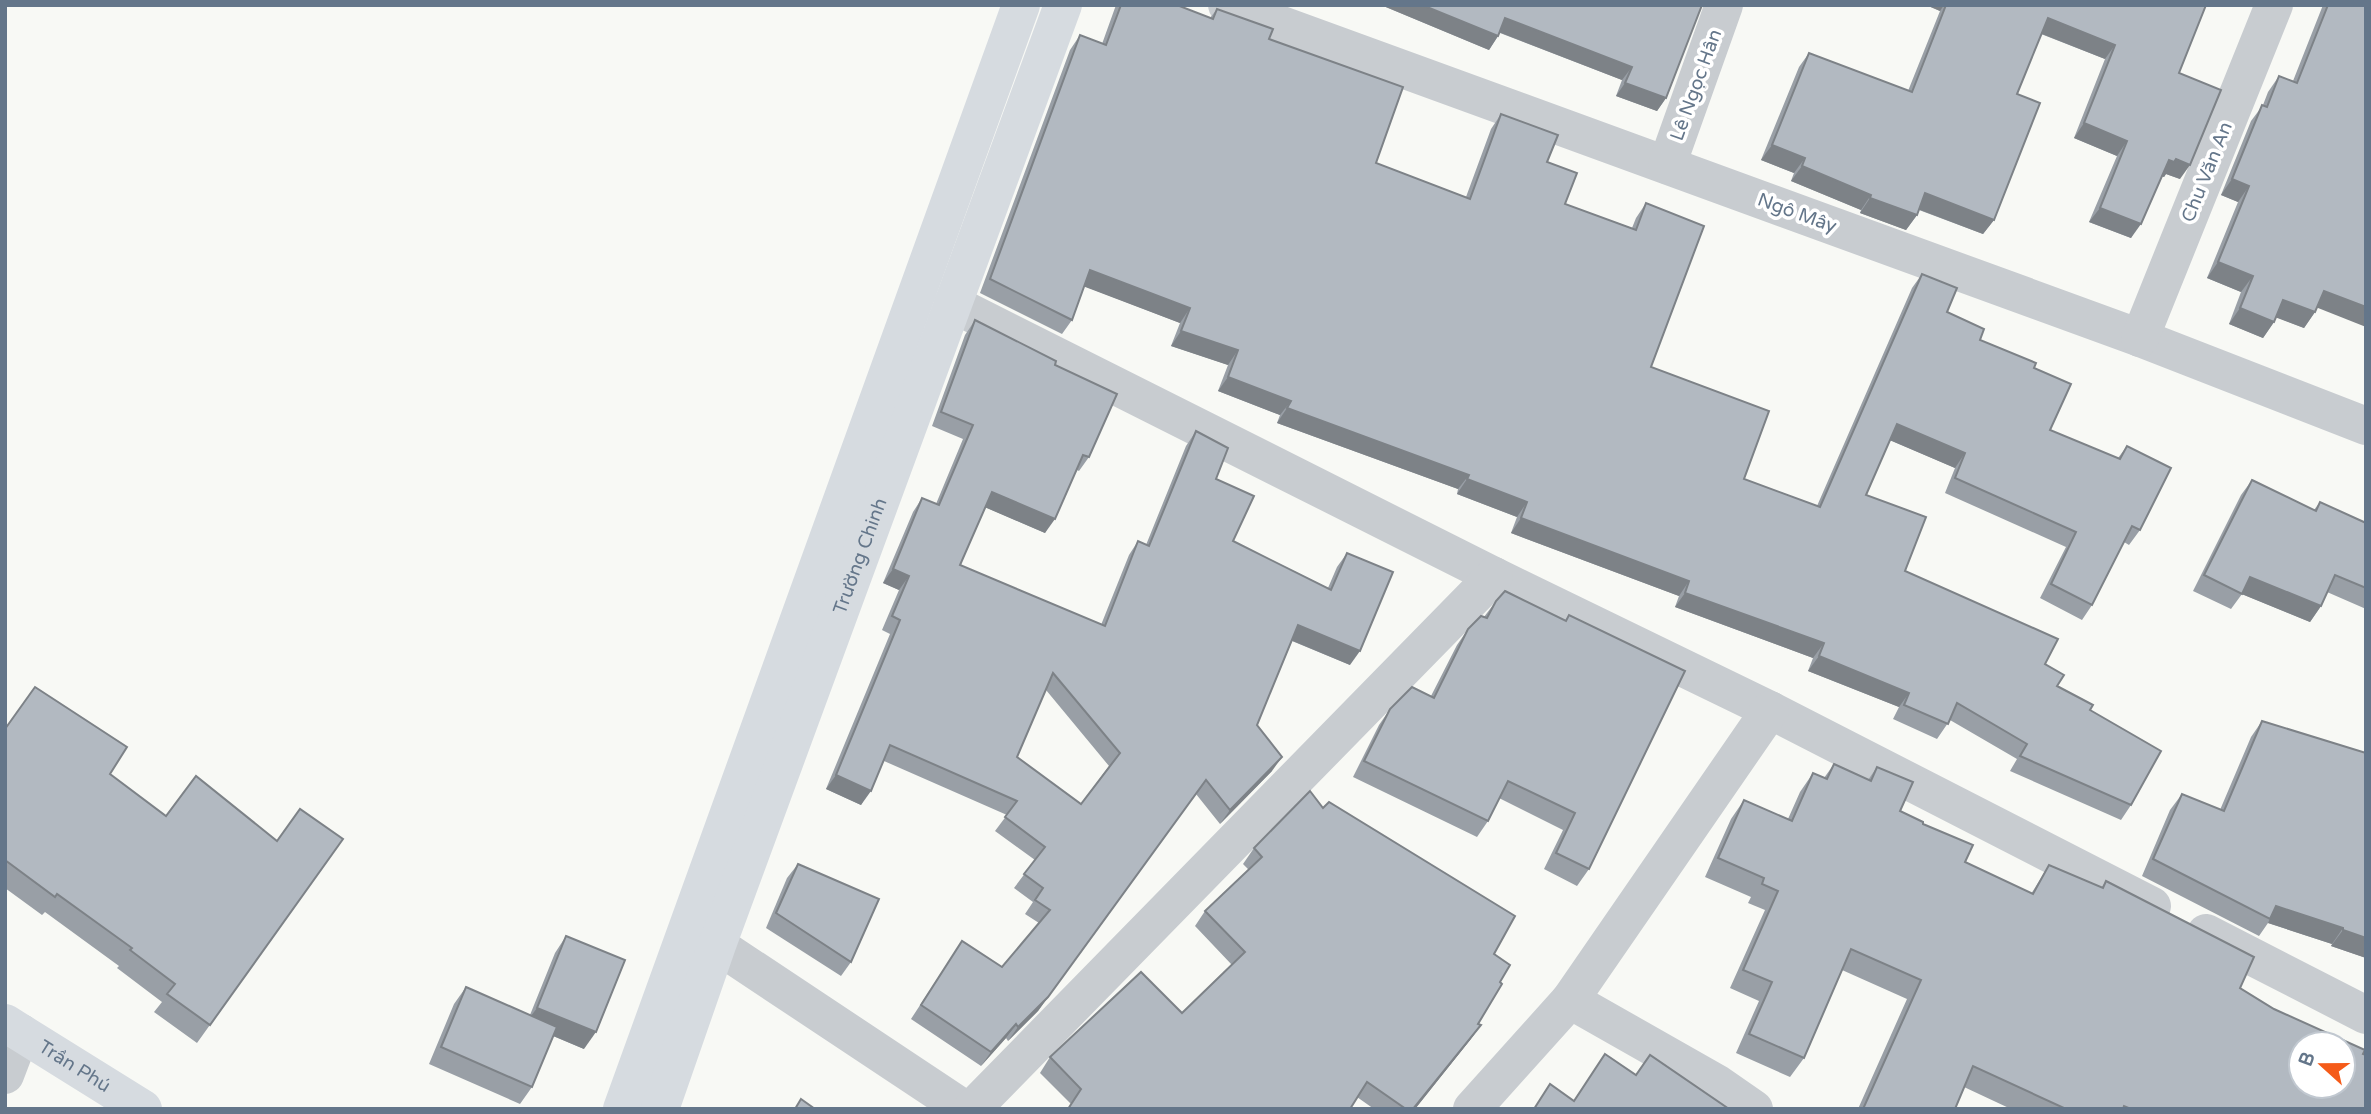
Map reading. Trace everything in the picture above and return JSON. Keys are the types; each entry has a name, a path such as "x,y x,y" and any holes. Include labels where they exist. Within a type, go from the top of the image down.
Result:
{"street":[{"name":"Trường Chinh","path":"622,1109 1021,5"},
{"name":"Trường Chinh","path":"660,1109 717,945 1063,5"},
{"name":"Ngô Mây","path":"1227,5 1279,14 1667,166 2140,338 2366,426"},
{"name":"Lê Ngọc Hân","path":"1667,166 1724,5"},
{"name":"Chu Văn An","path":"2140,338 2274,5"},
{"path":"953,304 1494,576 1770,710 2366,1015"},
{"path":"972,1109 1494,576"},
{"path":"1472,1109 1570,1000 1770,710"},
{"path":"717,945 964,1109"},
{"path":"1570,1000 1718,1084 1755,1109"},
{"path":"5,1076 13,1028"},
{"name":"Trần Phú","path":"13,1028 143,1109"}],"building":[{"path":"1121,5 1177,5 1213,19 1217,9 1273,29 1269,39 1403,87 1376,163 1470,199 1501,114 1558,135 1547,162 1577,173 1565,204 1636,230 1646,203 1704,226 1651,367 1769,411 1744,479 1820,507 1922,274 1957,288 1947,312 1984,329 1980,340 2036,363 2034,368 2071,384 2050,430 2120,459 2127,446 2171,468 2140,530 2132,526 2092,605 2051,584 2076,532 1955,478 1965,453 1897,424 1866,495 1926,517 1905,571 2058,639 2045,664 2064,675 2057,686 2093,705 2090,710 2161,751 2131,805 2020,756 2027,744 1957,703 1948,724 1904,705 1909,693 1819,656 1824,643 1685,593 1689,581 1521,518 1527,502 1467,479 1469,475 1287,408 1291,401 1228,377 1238,350 1181,331 1190,308 1090,270 1072,320 990,279 1080,35 1106,45"},
{"path":"1422,5 1702,5 1666,98 1625,83 1632,67 1505,18 1498,36"},
{"path":"1946,5 2206,5 2179,73 2221,90 2190,165 2176,159 2174,162 2169,160 2141,224 2100,208 2127,141 2084,123 2115,45 2048,18 2017,94 2040,103 1994,220 1925,193 1917,215 1870,198 1871,195 1802,166 1805,158 1772,145 1809,53 1912,92"},
{"path":"2328,5 2366,5 2366,307 2324,291 2315,312 2283,300 2274,322 2240,308 2253,276 2218,262 2249,186 2232,179 2262,105 2267,107 2279,76 2297,83"},
{"path":"975,320 1056,361 1055,365 1117,394 1089,457 1083,455 1055,519 992,492 960,565 1105,626 1138,541 1149,546 1196,431 1228,448 1216,479 1254,496 1233,541 1331,590 1347,553 1393,572 1360,651 1298,625 1257,725 1282,757 1230,810 1206,780 1048,997 1018,1027 1016,1024 991,1052 921,1005 962,941 1002,967 1050,910 1035,900 1043,888 1024,874 1045,847 1005,817 1017,801 890,745 871,791 836,775 900,620 892,616 909,576 893,569 922,498 939,505 973,425 941,412","holes":["1053,673 1120,753 1081,804 1017,757"]},
{"path":"2252,480 2316,511 2320,502 2366,523 2366,588 2335,575 2321,606 2250,577 2242,594 2204,575"},
{"path":"1505,591 1566,621 1569,615 1685,671 1589,869 1556,853 1575,813 1508,781 1488,821 1364,761 1390,709 1412,687 1434,698 1468,629 1481,616 1487,618"},
{"path":"35,687 127,747 110,774 166,816 196,776 277,841 300,809 343,839 210,1025 167,994 175,984 130,950 132,948 5,860 5,729"},
{"path":"2262,721 2366,753 2366,938 2276,906 2270,919 2153,859 2182,794 2224,811"},
{"path":"1834,764 1871,781 1877,767 1913,782 1900,811 1973,845 1965,862 2033,894 2049,865 2103,888 2106,881 2254,957 2240,988 2274,1009 2321,1030 2287,1030 2287,1100 2357,1100 2357,1046 2365,1050 2363,1054 2366,1055 2366,1109 2131,1109 2124,1106 2123,1109 2066,1109 1973,1066 1955,1109 1863,1109 1921,980 1851,949 1804,1058 1749,1034 1772,982 1743,970 1778,891 1762,884 1764,878 1718,858 1744,800 1792,821 1813,773 1827,779"},
{"path":"1310,791 1323,808 1329,802 1515,916 1494,954 1510,965 1478,1024 1481,1025 1413,1109 1406,1109 1367,1082 1350,1109 1068,1109 1081,1089 1050,1057 1141,972 1182,1013 1245,952 1205,911 1262,857 1254,848"},
{"path":"798,864 879,899 851,962 776,913"},
{"path":"566,936 625,960 596,1032 537,1008"},
{"path":"466,987 557,1027 532,1087 441,1047"},
{"path":"1605,1054 1636,1075 1650,1055 1729,1109 1534,1109 1550,1084 1574,1101"},
{"path":"801,1099 815,1109 795,1109"}]}
